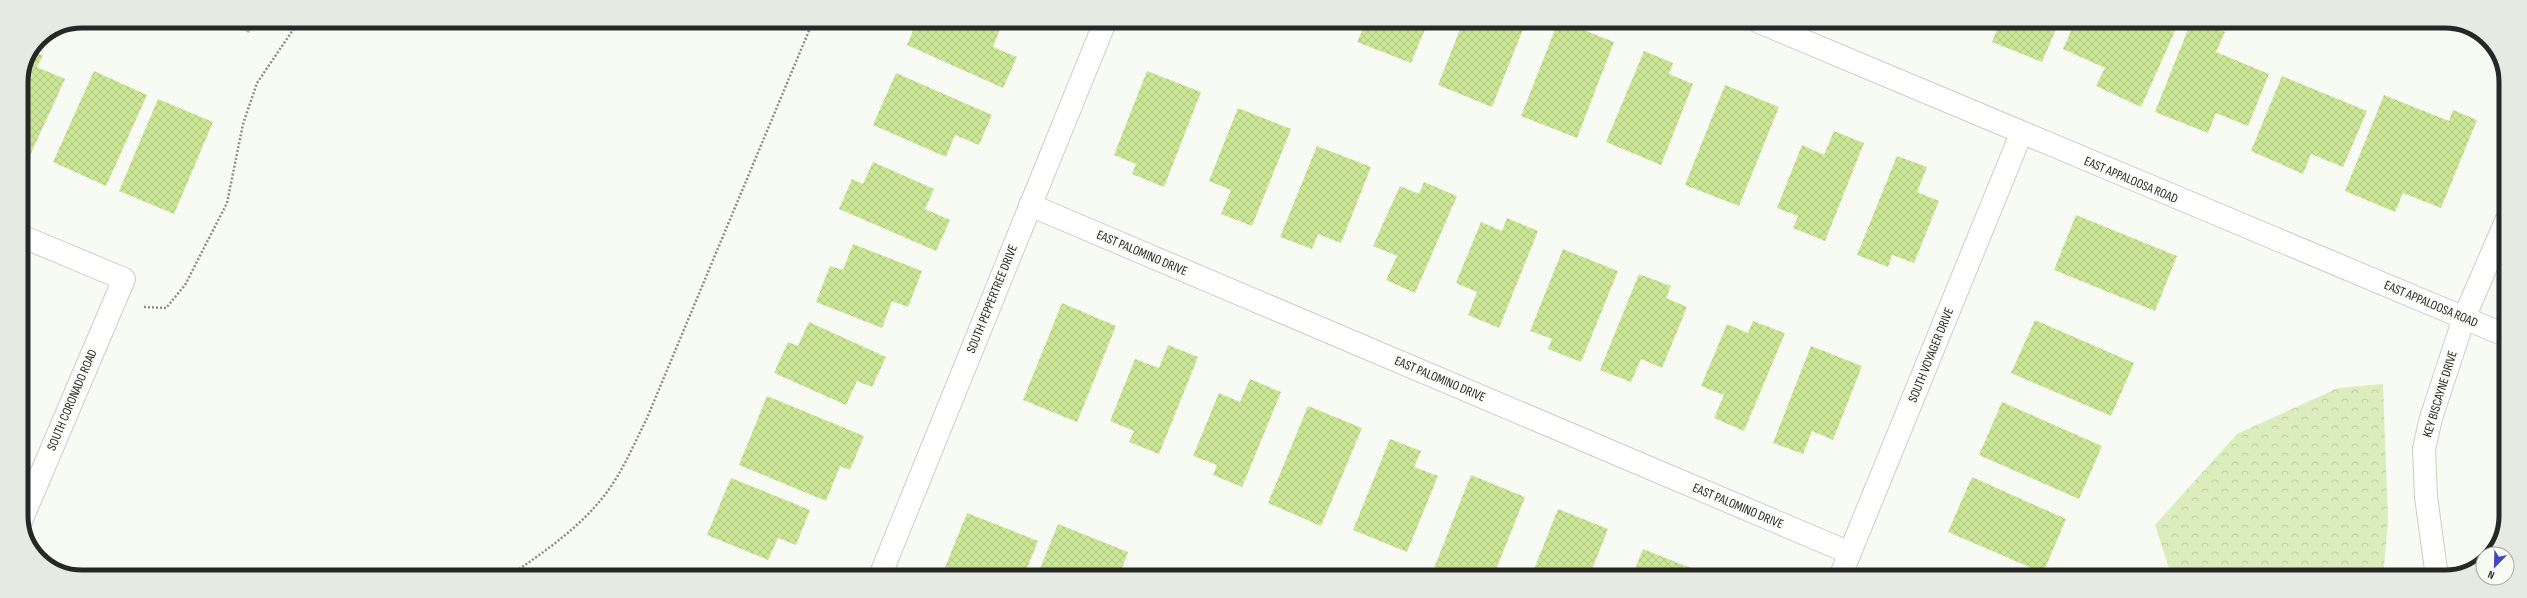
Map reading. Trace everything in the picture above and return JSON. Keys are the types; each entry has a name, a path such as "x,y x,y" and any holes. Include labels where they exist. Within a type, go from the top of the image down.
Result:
{"street":[{"name":"SOUTH PEPPERTREE DRIVE","path":"882,570 1103,28"},
{"name":"EAST APPALOOSA ROAD","path":"1773,28 2021,134 2499,333"},
{"name":"SOUTH VOYAGER DRIVE","path":"1843,570 2021,134"},
{"name":"EAST PALOMINO DRIVE","path":"1030,205 1850,553"},
{"name":"KEY BISCAYNE DRIVE","path":"2436,570 2426,497 2424,449 2431,418 2464,318 2499,236"},
{"name":"SOUTH CORONADO ROAD","path":"28,239 124,279 28,507"}],"path":[{"path":"112,305 166,308 185,285 227,203 242,124 257,84 294,28"},
{"path":"518,570 554,545 581,522 605,495 625,461 647,418 810,28"}],"green space":[{"path":"2383,384 2388,521 2384,570 2170,570 2155,525 2237,434 2338,388"}],"building":[{"path":"238,28 251,28 249,33"},
{"path":"914,28 1000,28 993,47 1017,57 1003,88 907,45"},
{"path":"1363,28 1426,28 1411,63 1357,42"},
{"path":"1461,28 1524,28 1492,107 1438,85"},
{"path":"1556,28 1579,28 1614,42 1577,138 1521,116"},
{"path":"1998,28 2056,28 2042,62 1992,42"},
{"path":"2072,28 2176,28 2141,107 2096,86 2105,68 2063,49"},
{"path":"2189,28 2215,28 2225,32 2216,52 2269,74 2248,126 2216,113 2208,133 2155,112"},
{"path":"2445,28 2454,29 2453,32"},
{"path":"1644,51 1673,63 1669,74 1693,84 1661,165 1606,142"},
{"path":"36,53 43,56 37,67 65,79 28,160 28,82 32,61"},
{"path":"94,71 147,95 106,186 53,162"},
{"path":"1147,71 1201,92 1164,187 1132,174 1136,164 1114,155"},
{"path":"896,73 992,115 979,145 955,135 946,157 873,125"},
{"path":"2282,76 2367,111 2343,167 2311,154 2303,174 2251,151"},
{"path":"1725,85 1779,107 1739,206 1685,185"},
{"path":"2384,95 2449,121 2453,110 2477,120 2441,208 2403,193 2395,212 2345,191"},
{"path":"158,99 213,122 174,214 119,191"},
{"path":"1238,108 1291,129 1252,226 1221,214 1231,190 1209,181"},
{"path":"1834,131 1864,143 1825,241 1793,228 1798,216 1777,208 1802,145 1824,155"},
{"path":"1317,146 1371,167 1341,243 1318,234 1312,249 1280,237"},
{"path":"1897,156 1927,167 1917,192 1939,201 1914,263 1892,255 1888,267 1857,255"},
{"path":"873,162 934,189 925,209 950,220 936,251 839,209 852,179 863,184"},
{"path":"1424,182 1457,196 1415,293 1386,280 1397,256 1373,246 1400,186 1419,194"},
{"path":"2076,215 2177,256 2155,311 2054,270"},
{"path":"1507,218 1538,231 1499,328 1468,315 1477,292 1456,283 1481,222 1502,231"},
{"path":"853,244 922,271 908,307 892,301 882,328 816,302 830,266 843,270"},
{"path":"1563,249 1618,271 1581,362 1548,349 1552,339 1530,331"},
{"path":"1639,274 1671,286 1666,298 1687,307 1662,368 1641,359 1631,382 1600,370"},
{"path":"1062,303 1116,326 1077,422 1023,400"},
{"path":"2035,320 2134,363 2111,416 2011,373"},
{"path":"1753,321 1785,333 1744,431 1714,418 1724,395 1701,386 1727,324 1748,333"},
{"path":"809,322 886,357 872,387 857,381 846,405 774,373 788,342 798,346"},
{"path":"1168,345 1198,357 1159,454 1129,442 1134,431 1110,421 1135,359 1159,368"},
{"path":"1811,346 1862,366 1833,440 1812,431 1803,454 1773,443"},
{"path":"1250,379 1281,392 1242,487 1213,475 1217,465 1193,456 1219,393 1240,402"},
{"path":"767,396 864,436 850,470 840,466 826,501 739,465"},
{"path":"2002,402 2102,446 2079,499 1979,455"},
{"path":"1308,406 1362,428 1321,526 1268,503"},
{"path":"1390,439 1421,451 1414,467 1438,476 1407,552 1353,530"},
{"path":"1471,475 1525,497 1496,570 1433,570"},
{"path":"1972,477 2066,519 2044,570 2036,570 1948,532"},
{"path":"731,478 810,510 796,545 778,538 768,560 707,535"},
{"path":"1558,509 1608,529 1592,570 1534,570"},
{"path":"967,513 1038,541 1026,570 944,570"},
{"path":"1058,524 1128,552 1121,570 1039,570"},
{"path":"1643,549 1696,570 1635,570"}]}
